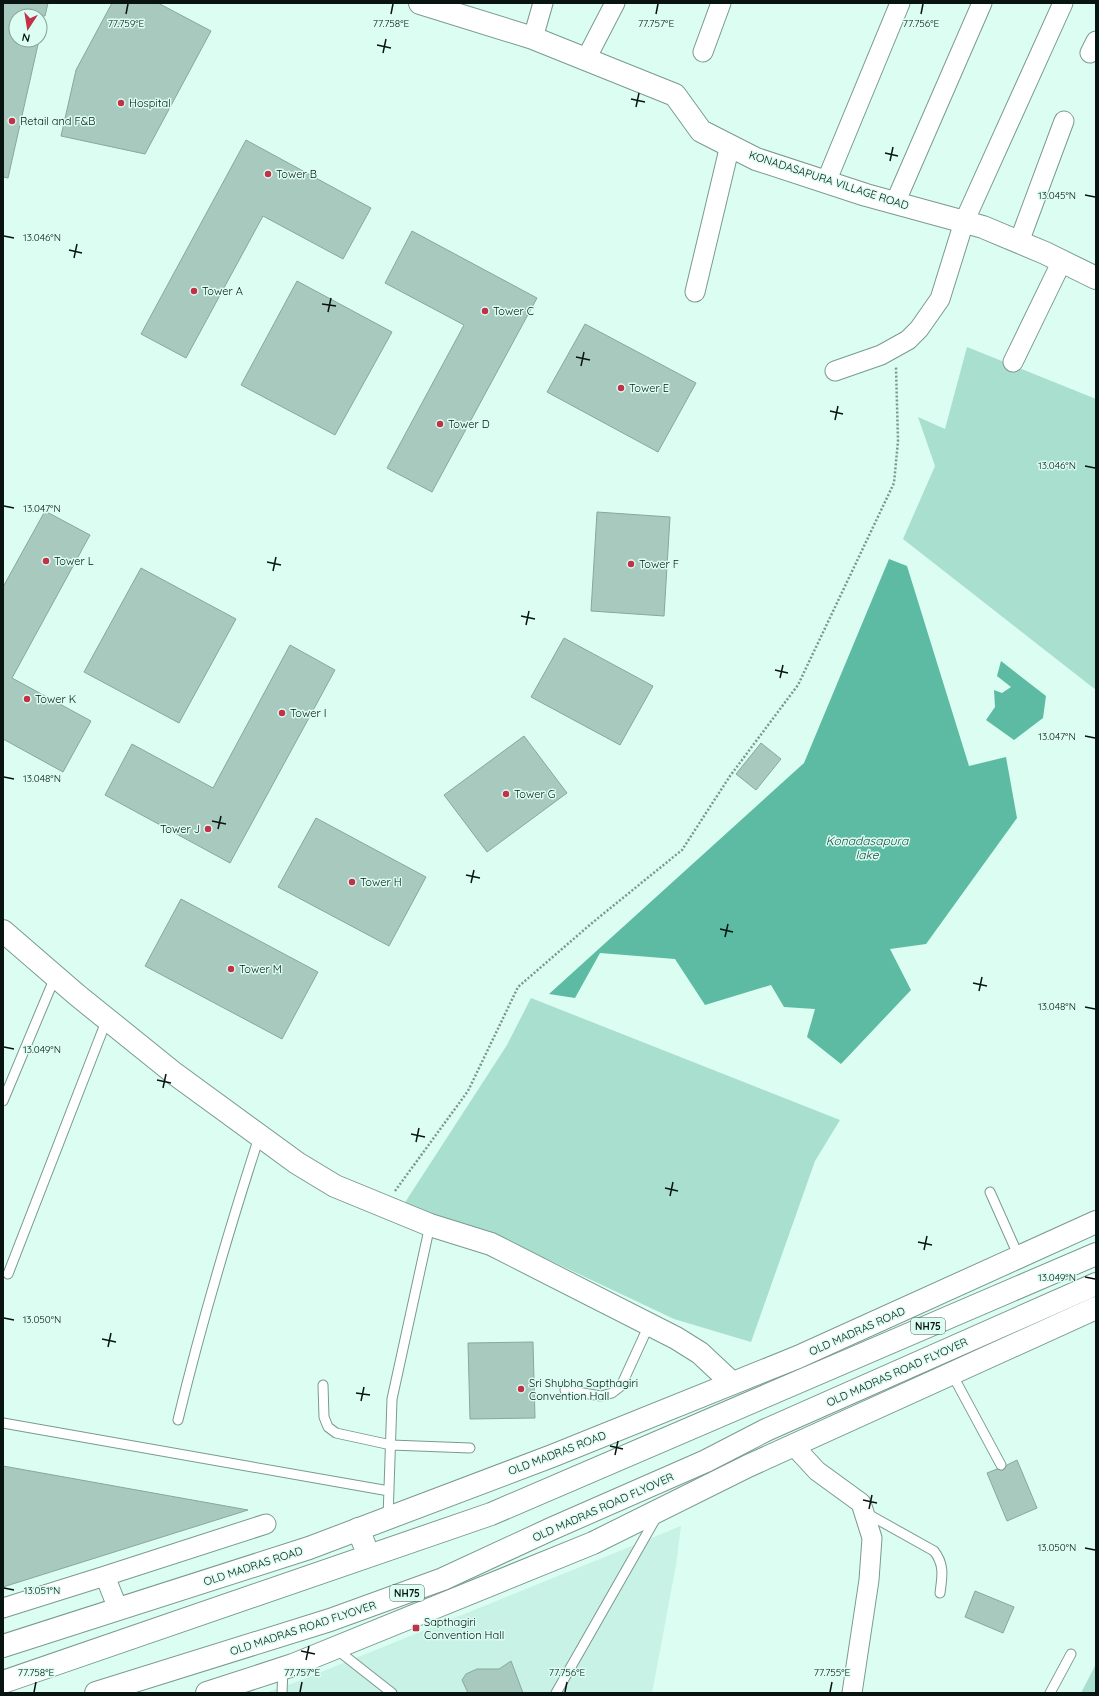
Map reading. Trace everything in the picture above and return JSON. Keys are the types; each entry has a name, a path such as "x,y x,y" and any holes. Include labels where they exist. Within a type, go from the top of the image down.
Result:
{"main road":[{"name":"KONADASAPURA VILLAGE ROAD","path":"420,3 533,38 675,94 701,131 756,159 896,203 983,227 1062,261 1096,278"},
{"path":"3,931 55,977 175,1074 297,1162 335,1186 430,1225 491,1244 676,1338 700,1353 732,1383"},
{"name":"OLD MADRAS ROAD","path":"3,1646 309,1548 552,1456 798,1357 1096,1222"},
{"name":"NH75","path":"3,1682 491,1514 1096,1254"},
{"name":"OLD MADRAS ROAD FLYOVER","path":"96,1693 330,1620 443,1579 550,1529 706,1462 766,1430 1096,1284"},
{"path":"207,1693 283,1668 335,1648 593,1543 660,1509 793,1446 1096,1308"},
{"path":"358,1529 369,1556"}],"street":[{"path":"533,38 543,3"},
{"path":"586,59 615,3"},
{"path":"703,52 721,3"},
{"path":"826,182 894,3"},
{"path":"896,203 982,3"},
{"path":"835,371 859,364 895,348 908,340 919,329 940,299 964,222 1063,3"},
{"path":"1019,242 1064,121"},
{"path":"695,292 730,145"},
{"path":"1013,362 1062,261"},
{"path":"793,1446 817,1471 860,1503 872,1538 869,1580 852,1693"},
{"path":"3,1608 266,1524"},
{"path":"105,1576 118,1609"}],"lane":[{"path":"3,1101 55,977"},
{"path":"8,1274 107,1019"},
{"path":"178,1420 195,1350 218,1268 260,1136"},
{"path":"990,1192 1019,1257"},
{"path":"388,1518 392,1399 430,1225"},
{"path":"565,1390 601,1396 612,1393 621,1386 649,1324"},
{"path":"952,1374 1001,1465"},
{"path":"323,1385 324,1417 328,1427 336,1433 391,1445 470,1448"},
{"path":"3,1423 389,1491"},
{"path":"556,1693 660,1509"},
{"path":"863,1512 934,1551 940,1559 942,1570 940,1593"},
{"path":"335,1648 392,1693"},
{"path":"1050,1693 1071,1654"},
{"path":"282,1693 283,1668"}],"path":[{"path":"383,1207 468,1091 518,987 592,923 682,850 730,776 798,685 894,483 898,441 895,348"}],"shaded area":[{"path":"967,347 1096,399 1096,690 903,539 935,466 918,417 945,429"},
{"path":"531,998 840,1120 815,1161 751,1342 674,1319 530,1251 404,1204 507,1045"},
{"path":"681,1526 676,1565 652,1693 265,1693 299,1681"},
{"path":"1096,1664 1096,1693 1081,1693"}],"water":[{"name":"Konadasapura lake","path":"889,559 907,566 969,766 1006,757 1017,818 926,944 890,949 911,990 841,1064 807,1037 815,1009 784,1007 771,985 705,1005 675,959 600,953 575,998 549,994 804,763"},
{"path":"1001,661 1046,696 1043,718 1014,740 986,720 995,707 994,690 1002,693 1011,687 997,676"}],"building":[{"name":"Retail and F&B","path":"3,3 48,3 47,8 8,8 8,48 37,48 8,178 3,177"},
{"name":"Hospital","path":"112,3 158,3 211,31 145,154 61,136 76,70"},
{"name":"Tower B","path":"246,140 371,208 343,259 263,216 186,358 141,334"},
{"name":"Tower C","path":"412,231 537,298 432,492 387,468 464,325 385,283"},
{"path":"297,281 392,332 335,435 241,385"},
{"name":"Tower E","path":"585,324 696,383 658,452 547,392"},
{"path":"45,511 90,535 12,678 91,721 63,772 3,739 3,587"},
{"name":"Tower F","path":"597,512 670,517 664,616 591,611"},
{"path":"141,568 236,619 179,723 84,672"},
{"path":"564,638 653,686 620,745 531,697"},
{"name":"Tower J","path":"290,645 335,670 230,863 105,795 132,744 213,788"},
{"name":"Tower G","path":"524,736 567,793 487,852 444,795"},
{"path":"761,743 781,759 756,790 736,774"},
{"name":"Tower H","path":"316,818 426,877 389,946 278,887"},
{"name":"Tower M","path":"181,899 318,972 282,1039 145,966"},
{"path":"533,1342 535,1418 470,1419 468,1343"},
{"path":"1017,1460 1037,1508 1007,1521 987,1473 997,1469 1003,1470 1007,1465"},
{"path":"3,1466 248,1510 3,1587"},
{"path":"975,1591 1014,1607 1003,1633 965,1617"},
{"path":"511,1661 523,1693 468,1693 462,1680 466,1674 477,1669 499,1669"}],"place":[{"name":"Hospital","path":"121,103"},
{"name":"Retail and F&B","path":"12,121"},
{"name":"Tower B","path":"268,174"},
{"name":"Tower A","path":"194,291"},
{"name":"Tower C","path":"485,311"},
{"name":"Tower E","path":"621,388"},
{"name":"Tower D","path":"440,424"},
{"name":"Tower L","path":"46,561"},
{"name":"Tower F","path":"631,564"},
{"name":"Tower K","path":"27,699"},
{"name":"Tower I","path":"282,713"},
{"name":"Tower G","path":"506,794"},
{"name":"Tower J","path":"208,829"},
{"name":"Tower H","path":"352,882"},
{"name":"Tower M","path":"231,969"},
{"name":"Sri Shubha Sapthagiri Convention Hall","path":"521,1389"},
{"name":"Sapthagiri Convention Hall","path":"416,1628"}]}
